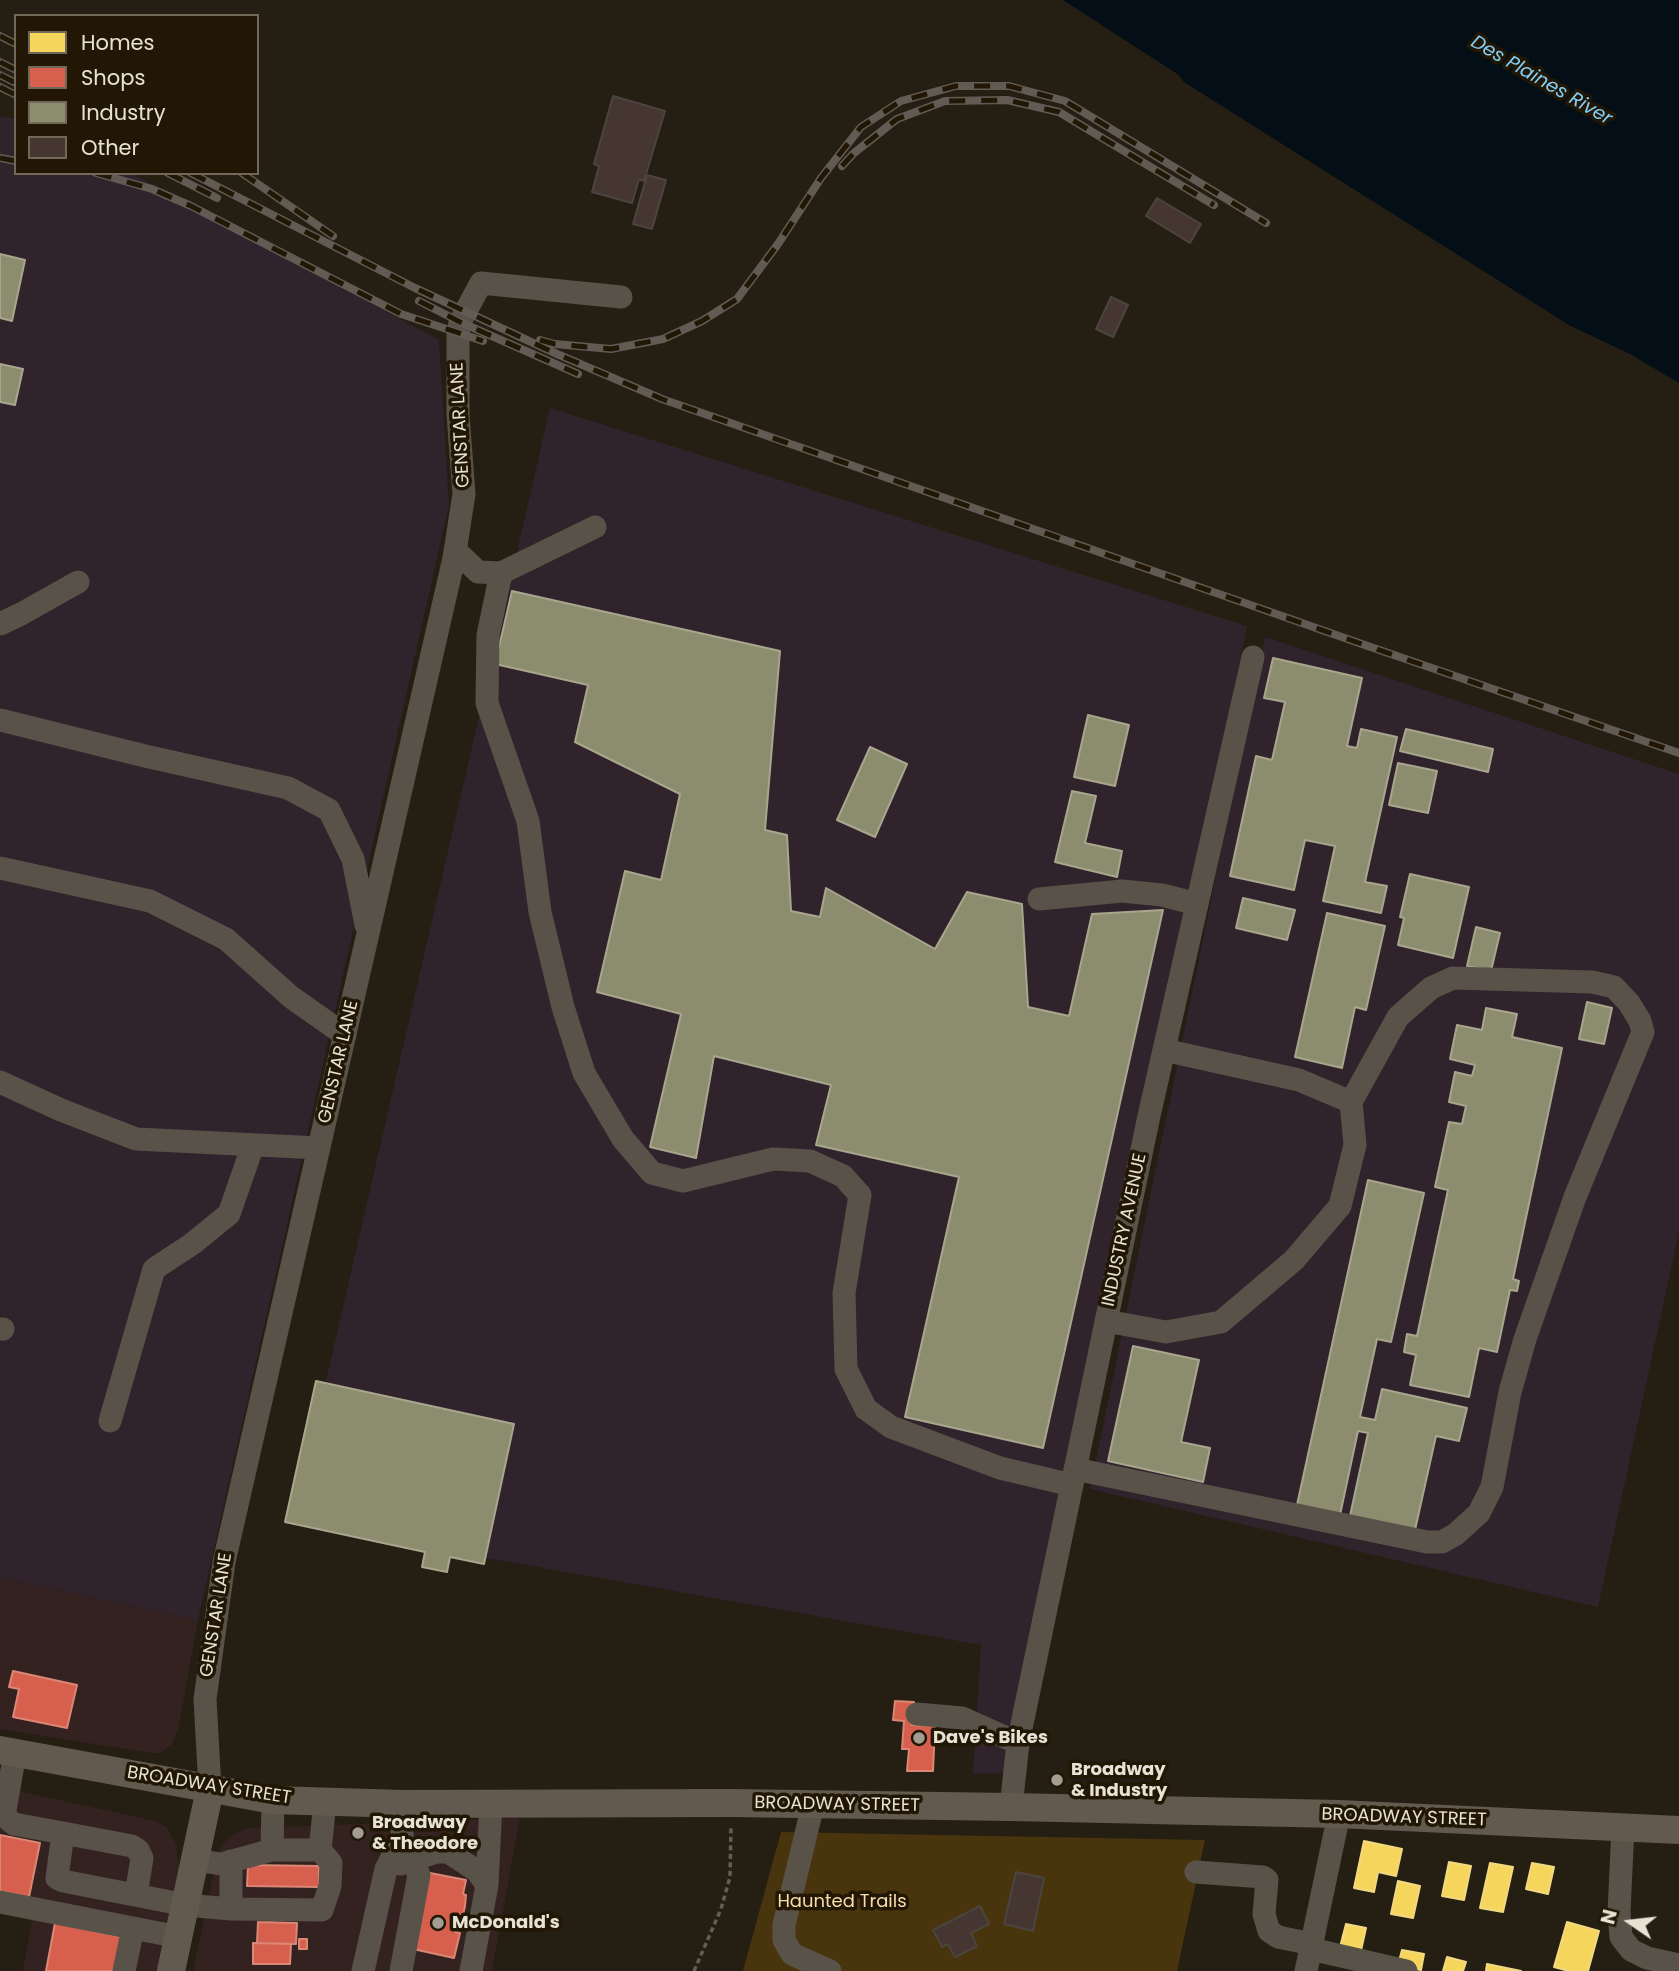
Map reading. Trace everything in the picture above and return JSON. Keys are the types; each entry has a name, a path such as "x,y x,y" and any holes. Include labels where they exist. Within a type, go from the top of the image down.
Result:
{"main road":[{"name":"BROADWAY STREET","path":"8,1751 273,1800 402,1804 1011,1807 1339,1814 1679,1830"},
{"path":"172,1971 210,1789"}],"street":[{"name":"GENSTAR LANE","path":"210,1789 205,1699 224,1562 455,550 464,494 457,415 460,322 481,283 621,297"},
{"path":"455,550 478,572 501,573 595,527"},
{"path":"501,573 488,635 487,703 528,821 540,912 563,1007 584,1073 623,1139 652,1173 683,1181 773,1159 810,1161 843,1176 860,1195 844,1293 846,1369 866,1409 891,1427 988,1463 1427,1542 1442,1542 1456,1534 1479,1513 1492,1487 1510,1392 1525,1339 1575,1197 1643,1032 1640,1021 1629,1003 1614,987 1592,982 1453,978 1431,988 1398,1017 1351,1102 1356,1145 1340,1206 1294,1260 1221,1322 1166,1332 1106,1321"},
{"path":"0,624 78,582"},
{"name":"INDUSTRY AVENUE","path":"1011,1807 1018,1743 1073,1477 1164,1050 1253,657"},
{"path":"0,720 288,788 329,810 353,859 368,934"},
{"path":"0,868 150,901 226,939 291,997 345,1035"},
{"path":"1039,899 1122,891 1162,895 1197,904"},
{"path":"1164,1050 1299,1080 1351,1102"},
{"path":"0,1082 61,1110 136,1139 319,1148"},
{"path":"110,1421 154,1269 192,1244 229,1214 253,1145"},
{"path":"917,1714 962,1718 1018,1743"},
{"path":"8,1751 4,1816 14,1824 132,1846 142,1858 136,1895"},
{"path":"272,1850 273,1800"},
{"path":"63,1833 57,1878 63,1881 186,1905 231,1909 322,1910 330,1886 331,1863 320,1850 325,1802"},
{"path":"471,1971 487,1885 491,1803"},
{"path":"363,1971 386,1869 402,1838 402,1804"},
{"path":"813,1805 784,1924 784,1940 792,1954 830,1971"},
{"path":"1310,1955 1339,1814"},
{"path":"1623,1827 1619,1912 1621,1937 1632,1950 1647,1958 1679,1965"},
{"path":"401,1971 419,1875 402,1838"},
{"path":"195,1860 221,1864 272,1850 320,1850"},
{"path":"386,1869 436,1852 448,1852 477,1871 487,1885"},
{"path":"231,1861 231,1909"},
{"path":"1196,1872 1263,1877 1267,1880 1264,1914 1269,1931 1310,1955 1406,1971"},
{"path":"0,1902 179,1937"},
{"path":"124,1971 133,1927"}],"path":[{"path":"694,1971 721,1909 730,1877 731,1825"}],"shaded area":[{"path":"0,116 14,119 14,175 135,175 439,340 449,505 198,1620 0,1578"},
{"path":"550,408 1247,626 1015,1773 973,1774 981,1645 293,1524"},
{"path":"1265,637 1679,774 1679,1232 1598,1607 1090,1489"},
{"path":"0,1578 198,1620 178,1730 171,1745 160,1753 151,1753 0,1729"},
{"path":"0,1778 23,1792 155,1821 166,1827 175,1842 179,1865 178,1884 159,1971 23,1971 33,1913 0,1906"},
{"path":"520,1818 492,1971 193,1971 217,1856 224,1843 234,1834 248,1828"}],"green space":[{"name":"Haunted Trails","path":"781,1832 1205,1840 1177,1971 743,1971"}],"water":[{"name":"Des Plaines River","path":"1063,0 1679,0 1679,383 1630,354 1569,325 1184,82 1179,75"}],"building: Homes":[{"path":"1364,1841 1402,1849 1396,1876 1378,1872 1374,1892 1354,1888"},
{"path":"1449,1862 1471,1866 1464,1900 1442,1896"},
{"path":"1490,1863 1513,1867 1503,1912 1480,1908"},
{"path":"1532,1863 1554,1867 1548,1894 1526,1889"},
{"path":"1398,1881 1420,1886 1413,1918 1391,1914"},
{"path":"1567,1922 1599,1931 1588,1971 1569,1971 1554,1967"},
{"path":"1346,1924 1366,1928 1360,1955 1339,1951"},
{"path":"1402,1950 1424,1954 1421,1970 1398,1965"},
{"path":"1447,1957 1466,1962 1463,1971 1443,1971"},
{"path":"1487,1964 1521,1971 1486,1971"}],"building: Shops":[{"path":"13,1671 77,1685 67,1728 13,1717 19,1689 9,1687"},
{"name":"Dave's Bikes","path":"895,1701 914,1702 912,1725 935,1726 933,1771 907,1771 909,1749 902,1749 904,1721 893,1720"},
{"path":"0,1835 40,1843 29,1897 0,1891"},
{"path":"248,1865 319,1866 319,1887 247,1886"},
{"name":"McDonald's","path":"430,1873 466,1880 463,1894 466,1895 465,1906 463,1915 459,1914 455,1932 460,1933 454,1958 413,1949"},
{"path":"258,1922 297,1923 296,1944 257,1943"},
{"path":"55,1923 122,1937 115,1971 46,1971"},
{"path":"299,1939 307,1939 307,1949 299,1949"},
{"path":"253,1943 291,1944 290,1964 253,1964"}],"building: Industry":[{"path":"0,254 25,260 12,321 0,318"},
{"path":"0,364 23,369 15,405 0,402"},
{"path":"512,591 780,651 765,830 787,835 791,911 820,917 826,888 935,949 967,892 1022,904 1028,1007 1069,1016 1092,914 1163,910 1043,1448 905,1417 959,1177 816,1145 831,1085 714,1056 696,1158 650,1147 681,1014 597,992 625,871 661,880 680,794 575,742 588,685 495,664"},
{"path":"1273,658 1362,678 1347,746 1357,748 1361,729 1397,737 1365,882 1387,886 1381,913 1323,901 1335,846 1305,840 1294,890 1230,876 1256,756 1272,760 1285,702 1264,698"},
{"path":"1088,715 1129,725 1115,786 1074,777"},
{"path":"1406,729 1493,749 1488,772 1400,751"},
{"path":"870,747 907,764 875,837 837,820"},
{"path":"1398,763 1437,771 1428,813 1389,805"},
{"path":"1072,791 1096,796 1085,843 1122,851 1117,877 1055,862"},
{"path":"1410,874 1469,887 1453,958 1398,945 1404,918 1400,917"},
{"path":"1243,898 1295,910 1287,940 1236,928"},
{"path":"1327,913 1385,926 1366,1010 1355,1007 1342,1068 1295,1057"},
{"path":"1476,927 1500,933 1491,971 1467,966"},
{"path":"1587,1002 1612,1008 1604,1044 1579,1039"},
{"path":"1486,1008 1517,1014 1512,1037 1562,1048 1513,1279 1519,1281 1517,1291 1510,1290 1497,1352 1479,1348 1469,1397 1410,1385 1416,1355 1404,1352 1407,1334 1417,1336 1448,1190 1435,1187 1449,1122 1462,1124 1466,1106 1449,1102 1455,1072 1472,1076 1475,1065 1450,1059 1457,1025 1482,1030"},
{"path":"1368,1180 1424,1193 1391,1342 1377,1339 1360,1417 1375,1420 1382,1389 1467,1408 1459,1441 1436,1436 1415,1530 1350,1516 1368,1433 1358,1431 1340,1515 1297,1505"},
{"path":"1133,1346 1199,1360 1181,1442 1210,1448 1203,1482 1108,1461"},
{"path":"316,1381 514,1424 484,1564 450,1557 447,1572 422,1567 425,1552 285,1522"}],"building: Other":[{"path":"613,96 665,111 644,181 639,179 632,203 592,192 599,166 594,164"},
{"path":"647,175 666,180 652,229 633,224"},
{"path":"1157,198 1201,224 1190,243 1146,216"},
{"path":"1111,297 1128,305 1113,337 1096,329"},
{"path":"1016,1872 1044,1878 1033,1931 1004,1924"},
{"path":"980,1906 989,1924 971,1933 977,1946 955,1957 948,1944 942,1947 933,1930"}],"railway":[{"path":"0,36 14,43"},
{"path":"0,62 14,69"},
{"path":"0,75 14,82"},
{"path":"540,340 611,349 663,339 702,321 737,299 778,244 821,178 861,127 901,101 956,86 1009,86 1065,101 1266,223"},
{"path":"0,87 14,94"},
{"path":"842,166 897,119 945,101 1007,100 1059,112 1214,205"},
{"path":"0,158 14,161"},
{"path":"103,175 152,189 191,206 401,314 483,341"},
{"path":"172,175 217,198"},
{"path":"195,175 415,288 662,399 1679,753"},
{"path":"245,175 333,236"},
{"path":"419,301 578,374"}],"place":[{"name":"Dave's Bikes","path":"919,1738"},
{"name":"Broadway & Industry","path":"1057,1780"},
{"name":"Broadway & Theodore","path":"358,1833"},
{"name":"McDonald's","path":"438,1923"}]}
